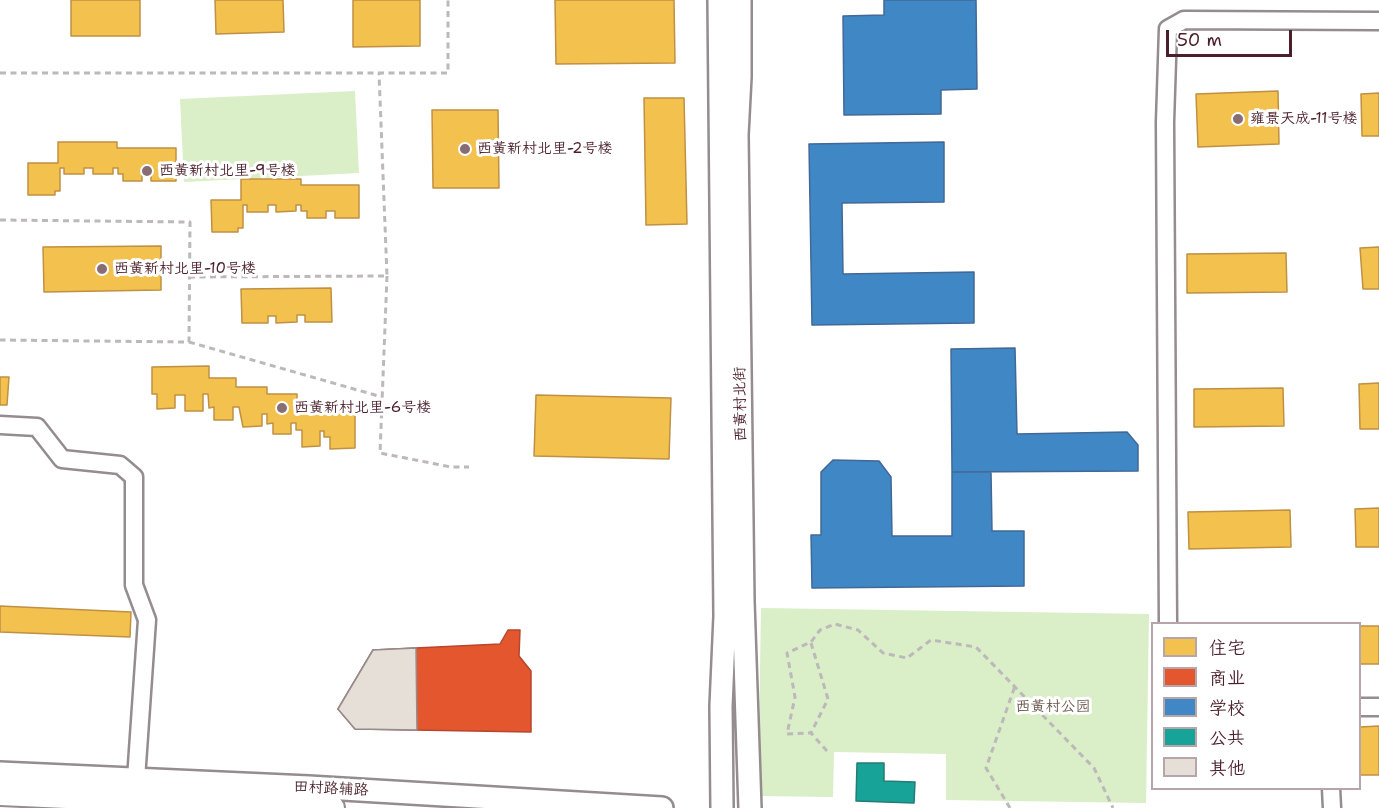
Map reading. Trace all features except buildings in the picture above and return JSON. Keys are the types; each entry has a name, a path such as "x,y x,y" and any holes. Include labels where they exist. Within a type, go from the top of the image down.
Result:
{"main road":[{"path":"0,793 51,785 332,808"}],"street":[{"name":"西黄村北街","path":"719,0 725,616 721,706 722,808"},
{"name":"西黄村北街","path":"740,0 737,135 743,601 750,808"},
{"path":"1168,622 1166,122 1168,29 1184,20 1379,21"},
{"path":"0,425 37,427 62,459 120,465 134,477 134,585 147,620 136,779"},
{"path":"1361,707 1379,707"},
{"name":"田村路辅路","path":"0,774 51,785 136,779 662,808"},
{"path":"1331,790 1332,808"}],"path":[{"path":"0,73 448,73 448,0"},
{"path":"379,73 387,276 380,453 451,467 469,467"},
{"path":"0,220 190,222 189,342"},
{"path":"189,276 387,276"},
{"path":"0,340 189,342 382,397"},
{"path":"811,733 787,734 795,697 787,653 811,642 820,630 835,624 858,630 883,653 907,658 932,640 976,647 1094,768 1113,808"},
{"path":"811,642 828,699 811,733"},
{"path":"1010,808 987,768 1015,687"},
{"path":"811,733 827,751"}],"green space":[{"path":"355,91 359,173 184,182 180,99"},
{"name":"西黄村公园","path":"761,608 1149,614 1146,803 946,800 946,754 834,752 833,797 758,796"}],"place":[{"name":"雍景天成-11号楼","path":"1238,119"},
{"name":"西黄新村北里-2号楼","path":"465,149"},
{"name":"西黄新村北里-9号楼","path":"147,171"},
{"name":"西黄新村北里-10号楼","path":"102,269"},
{"name":"西黄新村北里-6号楼","path":"282,408"}]}
